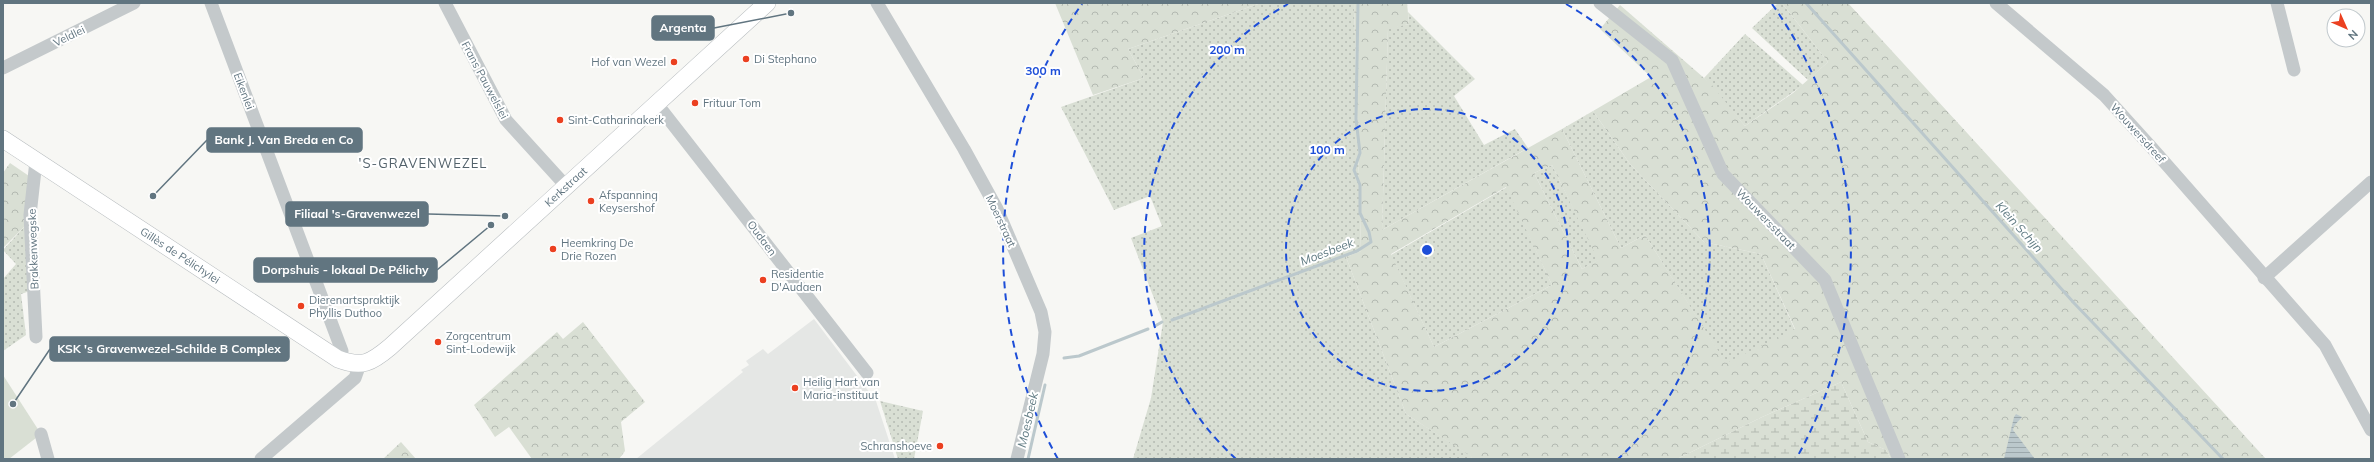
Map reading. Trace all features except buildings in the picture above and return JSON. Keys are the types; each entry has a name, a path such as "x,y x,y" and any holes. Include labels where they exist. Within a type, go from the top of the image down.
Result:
{"main road":[{"name":"Kerkstraat","path":"360,364 373,360 380,355 767,3"},
{"name":"Gillès de Pélichylei","path":"3,139 340,355 360,364"}],"street":[{"name":"Veldlei","path":"3,68 134,3"},
{"name":"Eikenlei","path":"211,3 340,355"},
{"name":"Frans Pauwelslei","path":"445,3 506,120 566,186"},
{"name":"Moerstraat","path":"877,3 964,149 997,209 1041,312 1045,332 1043,354 1017,459"},
{"name":"Wouwersstraat","path":"1600,3 1672,60 1723,174 1825,280 1900,459"},
{"name":"Wouwersdreef","path":"1996,3 2104,95 2324,345 2371,430"},
{"path":"2277,3 2294,70"},
{"name":"Oudaen","path":"657,104 867,373"},
{"name":"Brakkenwegske","path":"36,161 30,215 36,337"},
{"path":"2264,278 2371,182"},
{"path":"261,459 337,396 348,371 360,364"},
{"path":"41,434 48,459"}],"shaded area":[{"name":"Heilig Hart van Maria-instituut","path":"814,319 876,401 895,459 636,459 743,372 741,370 749,365 746,361 763,349 768,354"},
{"path":"2016,414 2022,417 2014,426 2013,430 2035,459 2004,459"}],"green space":[{"path":"1055,3 1261,3 1128,49 1144,78 1093,95"},
{"path":"1261,3 1354,3 1361,251 1346,257 1406,414 1473,457 1468,459 1133,459 1151,398 1163,322 1131,238 1162,226 1150,196 1114,210 1061,107 1144,78 1128,49"},
{"path":"1354,3 1407,3 1409,24 1388,29 1382,230 1562,129 1621,248 1645,235 1726,363 1795,329 1761,254 1704,242 1630,164 1593,111 1651,77 1600,29 1620,5 1711,84 1745,126 1793,93 1828,62 1782,3 1848,3 2266,459 1891,459 1886,450 1868,442 1841,382 1760,418 1677,459 1468,459 1472,457 1406,414 1346,257 1361,251","holes":["1552,165 1598,260 1582,269 1534,173","1506,187 1552,285 1434,347 1391,254"]},
{"path":"1778,3 1782,3 1828,62 1808,80 1752,28"},
{"path":"1408,12 1475,79 1454,96 1484,145 1515,129 1528,148 1382,230 1388,28 1409,24"},
{"path":"1745,34 1803,85 1745,126 1704,78"},
{"path":"1593,111 1630,164 1704,242 1761,254 1795,330 1726,364 1645,235 1621,248 1562,129"},
{"path":"10,163 29,176 25,226 3,248 3,173"},
{"path":"1552,165 1599,260 1582,269 1534,173"},
{"path":"1507,187 1552,285 1434,347 1391,255"},
{"path":"25,226 33,290 21,294 26,335 3,351 3,279 16,264 3,250"},
{"path":"583,322 645,402 621,422 625,451 619,459 532,459 509,427 495,437 474,405 557,332 563,339"},
{"path":"3,375 41,434 9,459 3,459"},
{"path":"1841,382 1868,442 1886,450 1891,459 1677,459 1760,418"},
{"path":"880,401 923,411 914,459 898,459"},
{"path":"401,442 416,459 383,459"}],"waterway":[{"name":"Moesbeek","path":"1172,320 1357,251 1371,242 1369,232 1360,213 1360,185 1354,170 1360,153 1356,119 1358,3"},
{"name":"Klein Schijn","path":"1806,3 2074,303 2223,459"},
{"name":"Moesbeek","path":"1155,326 1162,322"},
{"name":"Moesbeek","path":"1064,358 1079,356 1148,329"},
{"name":"Moesbeek","path":"1028,459 1045,385"}],"place":[{"name":"Argenta","path":"791,13"},
{"name":"Di Stephano","path":"746,59"},
{"name":"Hof van Wezel","path":"674,62"},
{"name":"Frituur Tom","path":"695,103"},
{"name":"Sint-Catharinakerk","path":"560,120"},
{"name":"Bank J. Van Breda en Co","path":"153,196"},
{"name":"Afspanning Keysershof","path":"591,201"},
{"name":"Filiaal 's-Gravenwezel","path":"505,216"},
{"name":"Dorpshuis - lokaal De Pélichy","path":"491,225"},
{"name":"Heemkring De Drie Rozen","path":"553,249"},
{"name":"Residentie D'Audaen","path":"763,280"},
{"name":"Dierenartspraktijk Phyllis Duthoo","path":"301,306"},
{"name":"Zorgcentrum Sint-Lodewijk","path":"438,342"},
{"name":"Heilig Hart van Maria-instituut","path":"795,388"},
{"name":"KSK 's Gravenwezel-Schilde B Complex","path":"13,404"},
{"name":"Schranshoeve","path":"940,446"}],"district":[{"name":"'S-GRAVENWEZEL","path":"423,163"}]}
